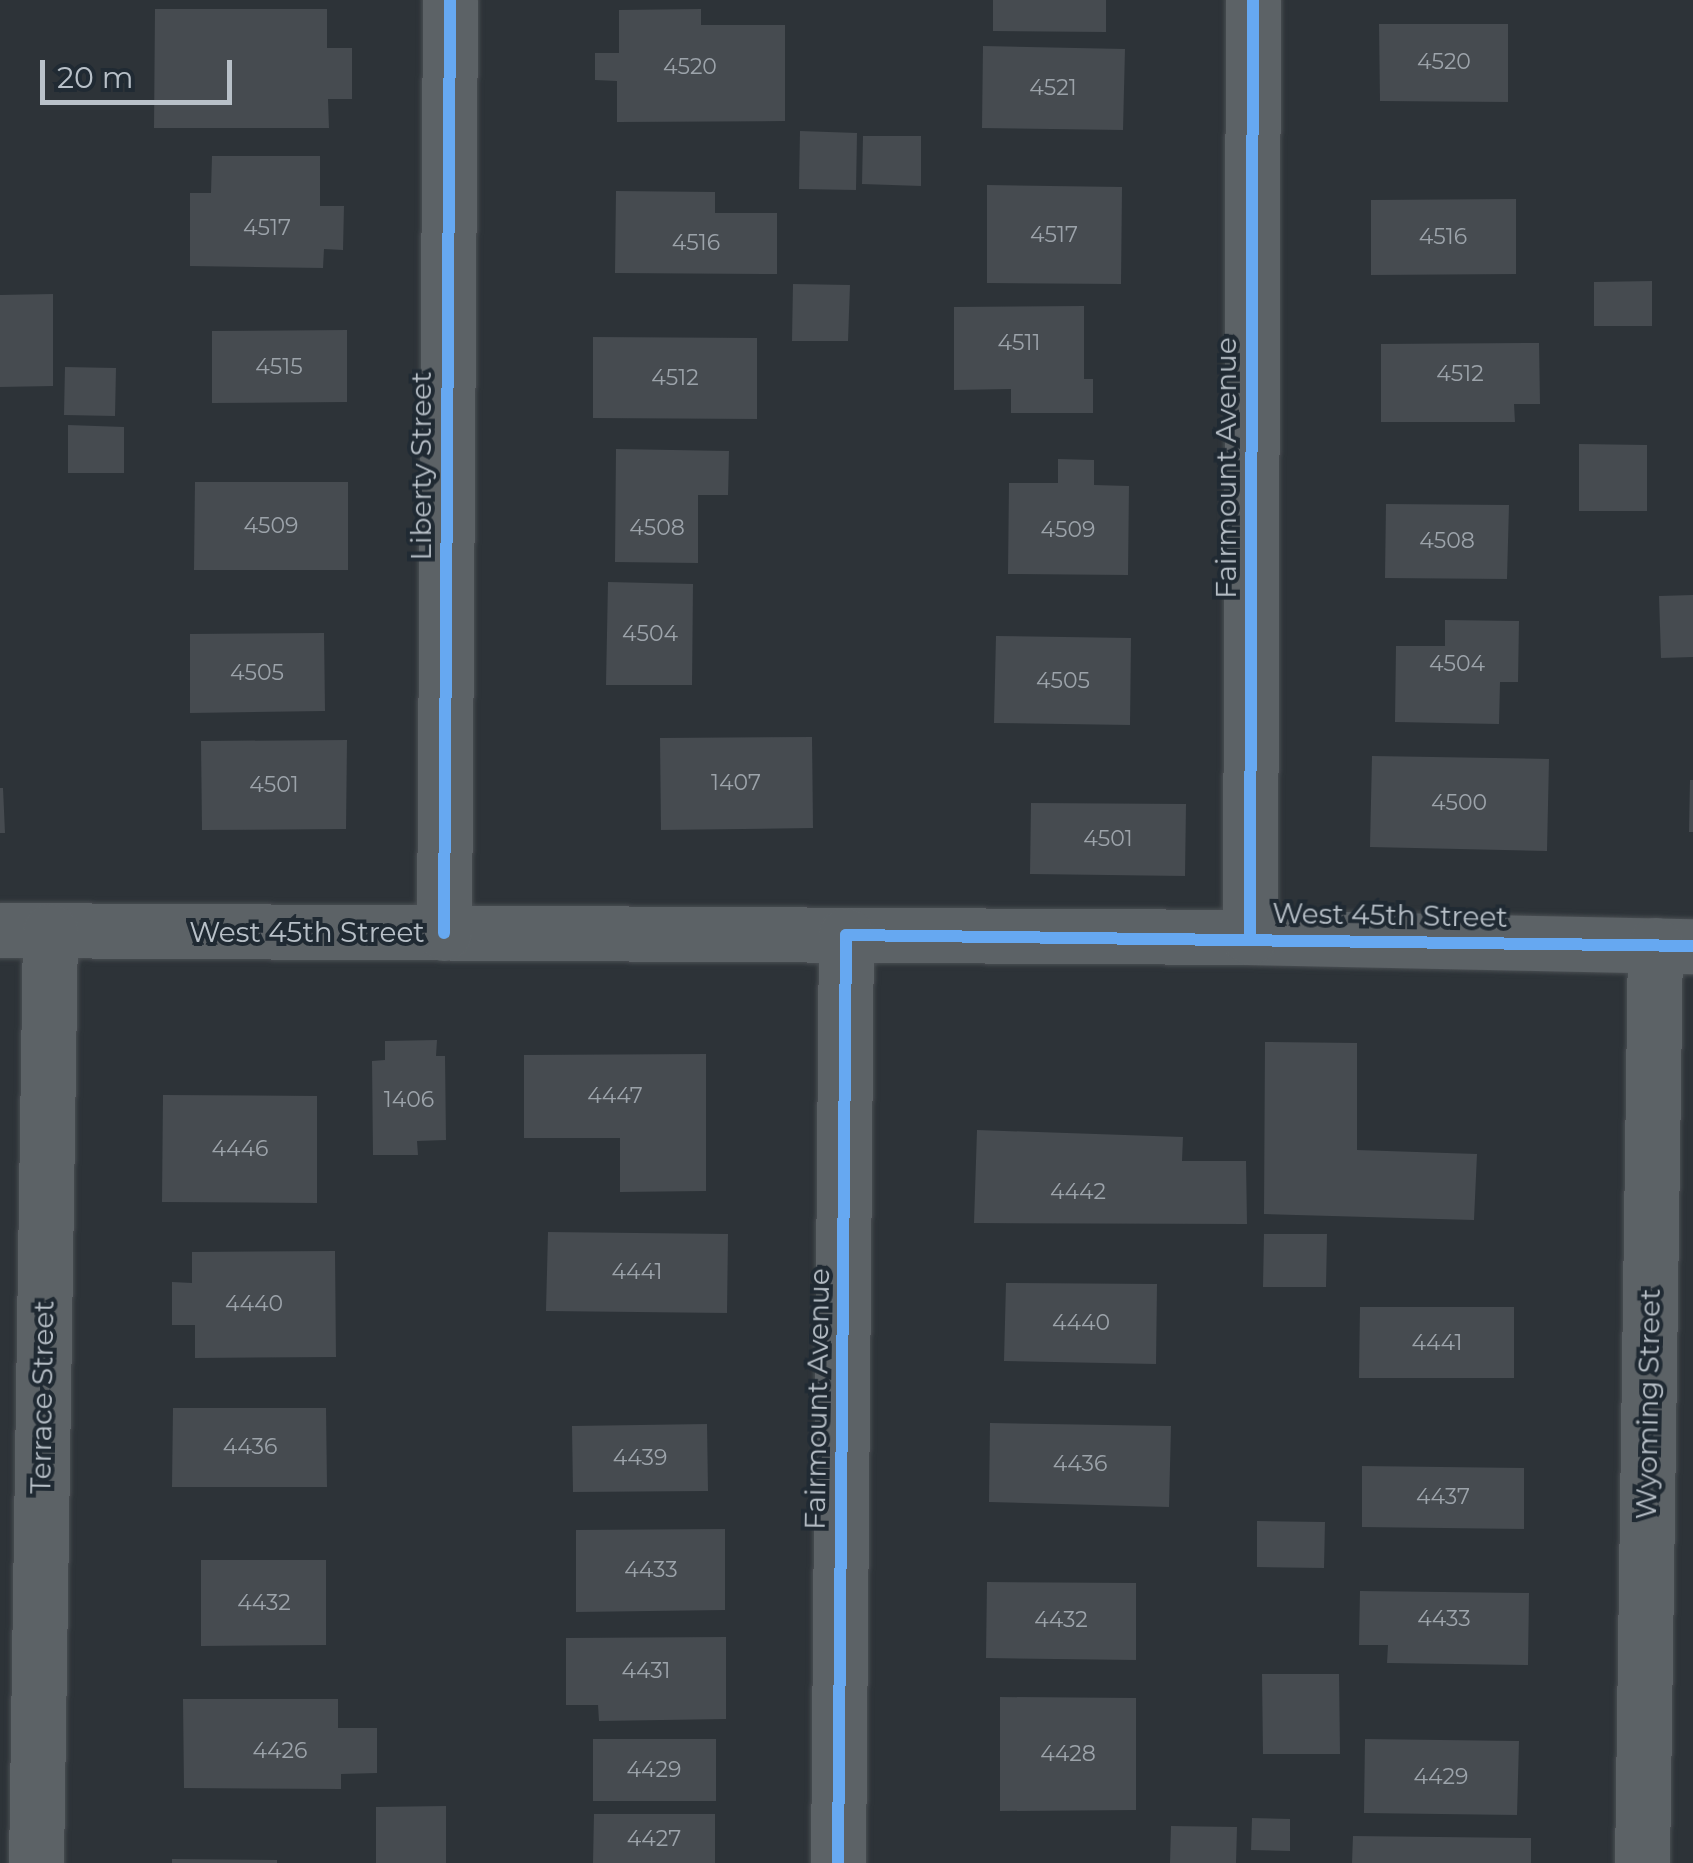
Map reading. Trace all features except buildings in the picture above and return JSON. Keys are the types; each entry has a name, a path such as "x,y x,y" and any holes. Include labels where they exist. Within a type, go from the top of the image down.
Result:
{"street":[{"name":"Liberty Street","path":"444,933 450,0"},
{"name":"Fairmount Avenue","path":"1250,937 1253,0"},
{"name":"West 45th Street","path":"25,931 1250,937 1674,946"},
{"name":"Terrace Street","path":"25,931 19,1630 36,1863"},
{"name":"Fairmount Avenue","path":"838,1863 846,935"},
{"name":"Wyoming Street","path":"1642,1863 1674,946"}],"cycle path":[{"path":"444,933 450,0"},
{"path":"1250,937 1253,0"},
{"path":"838,1863 846,935 1693,946"}]}
